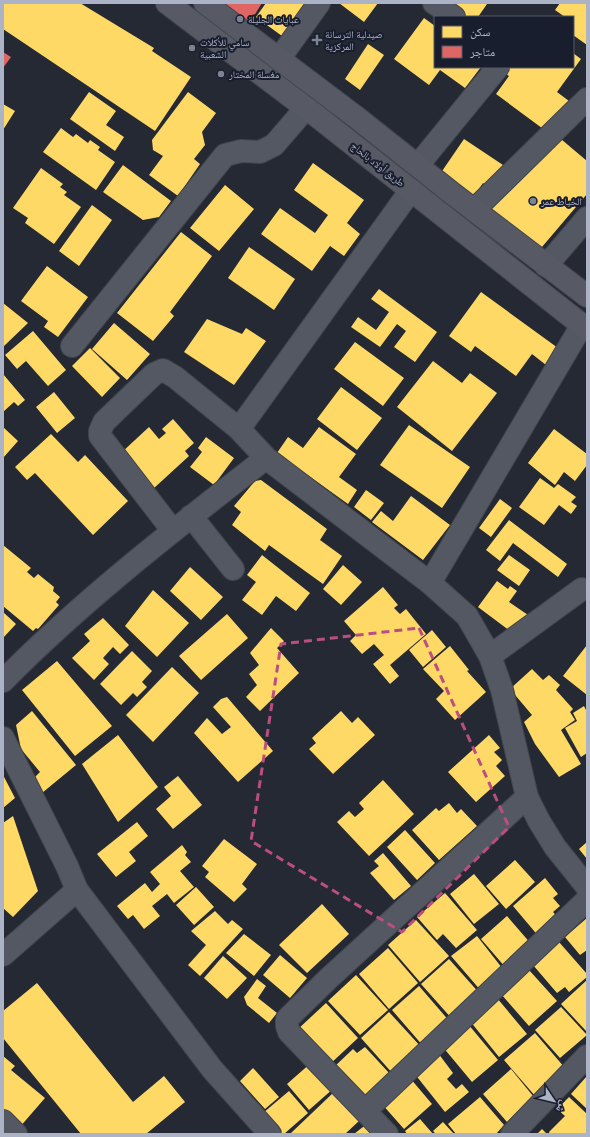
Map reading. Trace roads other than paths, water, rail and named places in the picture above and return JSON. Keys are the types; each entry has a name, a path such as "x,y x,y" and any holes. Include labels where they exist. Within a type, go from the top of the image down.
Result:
{"main road":[{"name":"طريق أولاد بالحاج","path":"167,3 306,108 584,327"},
{"path":"205,3 587,296"}],"street":[{"path":"280,60 319,3"},
{"path":"434,3 453,16"},
{"path":"418,165 497,68"},
{"path":"474,210 587,99"},
{"path":"72,346 225,155 242,151 260,152 274,145 306,108"},
{"path":"239,429 411,190"},
{"path":"546,266 587,218"},
{"path":"430,583 584,327"},
{"path":"173,532 100,436 101,427 154,374 163,370 175,377 239,429 266,458 430,583 467,616 490,656 502,690 527,797 539,821 555,847 587,887"},
{"path":"3,681 38,645 98,591 266,458"},
{"path":"191,516 233,569"},
{"path":"490,656 582,589"},
{"path":"3,738 61,853 77,890 212,1069 270,1134"},
{"path":"387,1134 289,1032 287,1019 328,978 527,797"},
{"path":"3,954 77,890"},
{"path":"365,1111 587,900"},
{"path":"512,1134 587,1056"},
{"path":"3,1121 16,1134"}],"place":[{"name":"عبايات الجليلة","path":"240,19"},
{"name":"صيدلية الترسانة المركزية","path":"317,40"},
{"name":"سامي للأكلات الشعبية","path":"192,48"},
{"name":"مغسلة المختار","path":"221,74"},
{"name":"الخياط عمر","path":"533,201"}]}
